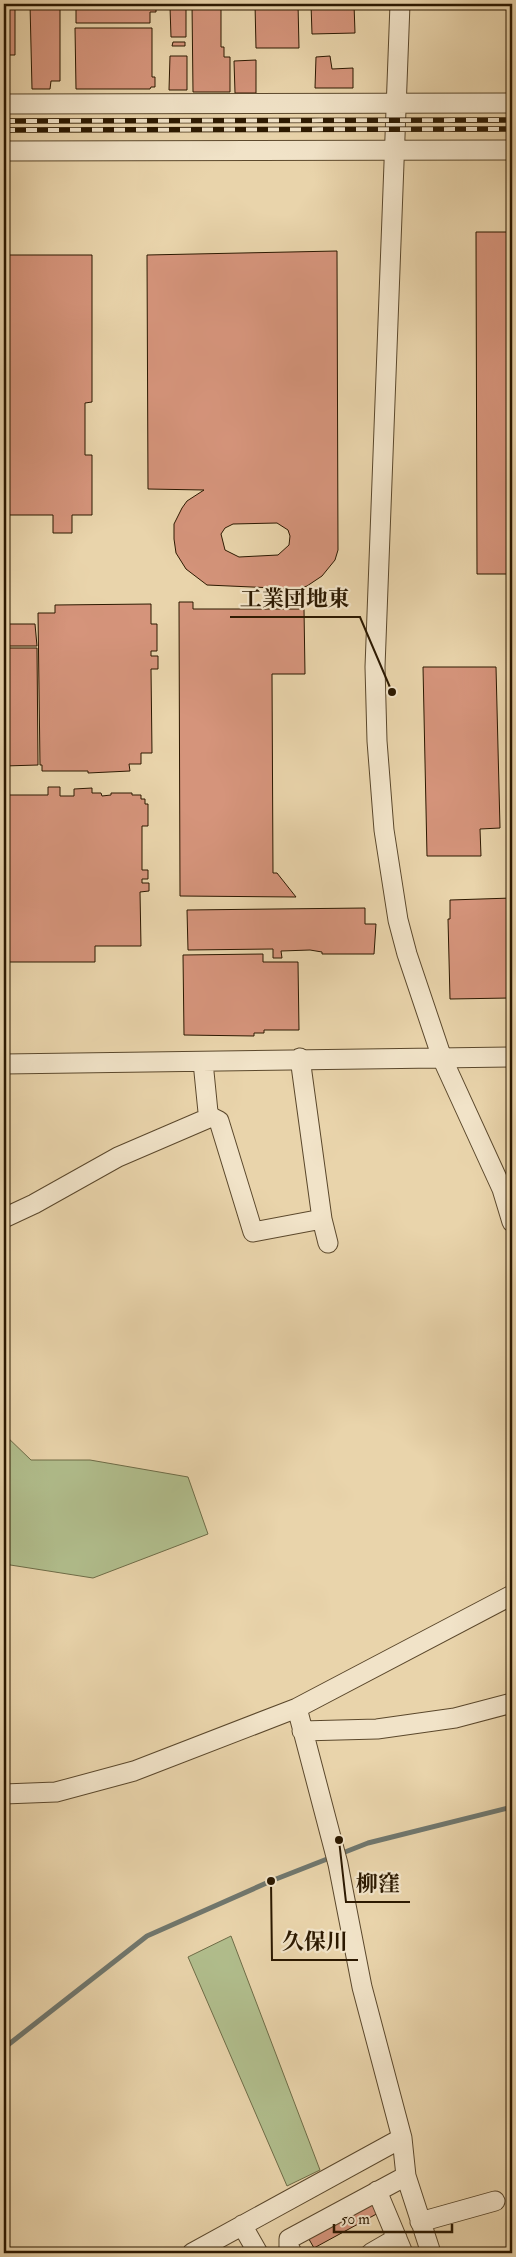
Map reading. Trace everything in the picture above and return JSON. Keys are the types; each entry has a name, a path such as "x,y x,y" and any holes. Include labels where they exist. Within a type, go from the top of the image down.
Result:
{"street":[{"path":"400,4 396,152 375,667 377,741 388,865 406,954 442,1058 502,1189 512,1222"},
{"path":"4,104 512,103"},
{"path":"4,151 396,152 512,150"},
{"path":"4,1064 203,1062 300,1058 512,1057"},
{"path":"300,1058 322,1219 328,1243"},
{"path":"203,1062 208,1112 211,1117 219,1121 253,1232 322,1219"},
{"path":"4,1218 34,1204 118,1157 211,1117"},
{"path":"4,1794 56,1792 134,1771 297,1708 512,1595"},
{"path":"302,1731 377,1729 456,1718 512,1703"},
{"path":"297,1708 338,1864 362,1987 402,2138 406,2176 431,2253"},
{"path":"192,2253 402,2138"},
{"path":"292,2253 289,2247 289,2239 406,2176"},
{"path":"377,2191 400,2245"},
{"path":"371,2253 400,2245 421,2227 495,2201"},
{"path":"242,2225 258,2253"}],"green space":[{"path":"4,1434 31,1460 90,1460 188,1477 208,1534 93,1578 4,1564"},
{"path":"231,1936 320,2170 287,2186 188,1957"}],"building":[{"path":"30,4 60,4 60,81 51,81 50,89 32,89"},
{"path":"76,4 156,4 156,12 150,12 150,23 76,23"},
{"path":"192,4 221,4 221,47 224,47 224,57 230,57 230,92 193,92"},
{"path":"255,4 298,4 299,48 256,48"},
{"path":"311,4 354,4 355,33 312,34"},
{"path":"170,7 186,7 186,37 171,37"},
{"path":"4,9 15,9 15,55 4,55"},
{"path":"75,28 152,28 152,77 155,77 155,87 150,89 76,89"},
{"path":"173,42 185,42 185,46 172,46"},
{"path":"170,56 187,56 187,90 169,90"},
{"path":"330,56 332,69 353,68 353,88 315,88 316,57"},
{"path":"256,60 256,93 235,93 234,61"},
{"path":"476,232 512,232 512,574 477,574"},
{"path":"337,251 338,550 335,560 322,576 307,586 297,589 207,585 186,569 176,553 174,524 187,501 204,490 148,489 147,255","holes":["277,523 288,530 290,536 289,545 278,555 239,557 225,550 221,534 225,528 233,524"]},
{"path":"4,255 92,255 92,402 85,403 85,455 92,455 92,515 72,515 72,533 53,533 53,515 4,515"},
{"path":"179,602 193,602 193,609 304,609 305,674 272,674 273,873 277,873 296,897 180,896"},
{"path":"151,604 151,624 157,624 157,651 151,651 151,656 158,656 158,669 151,669 152,753 141,753 141,764 129,764 130,771 88,773 88,771 42,771 42,765 40,765 38,613 55,613 55,605"},
{"path":"4,624 35,624 37,646 4,646"},
{"path":"4,648 37,648 38,765 4,766"},
{"path":"423,667 496,667 500,828 480,829 481,856 427,856"},
{"path":"48,787 60,787 60,796 74,796 74,789 92,788 92,793 101,793 102,796 111,795 111,793 132,793 132,795 141,795 141,799 145,799 145,804 148,804 148,826 142,826 142,870 148,870 148,879 142,879 142,883 149,883 149,891 140,892 141,946 95,946 95,962 4,962 4,795 48,795"},
{"path":"512,898 512,938 510,938 510,959 508,959 510,998 450,999 448,919 450,919 450,900"},
{"path":"365,908 365,924 376,924 374,954 322,954 322,952 310,950 281,951 282,958 273,958 273,949 188,950 187,910"},
{"path":"263,954 263,962 298,962 299,1030 264,1030 264,1033 254,1033 254,1036 184,1035 183,955"},
{"path":"374,2196 382,2211 314,2248 306,2234"}],"waterway":[{"path":"4,2048 147,1936 271,1881 368,1843 512,1807"}],"railway":[{"path":"4,121 512,120"},
{"path":"4,130 512,129"}],"place":[{"name":"工業団地東","path":"392,692"},
{"name":"柳窪","path":"339,1840"},
{"name":"久保川","path":"271,1881"}]}
